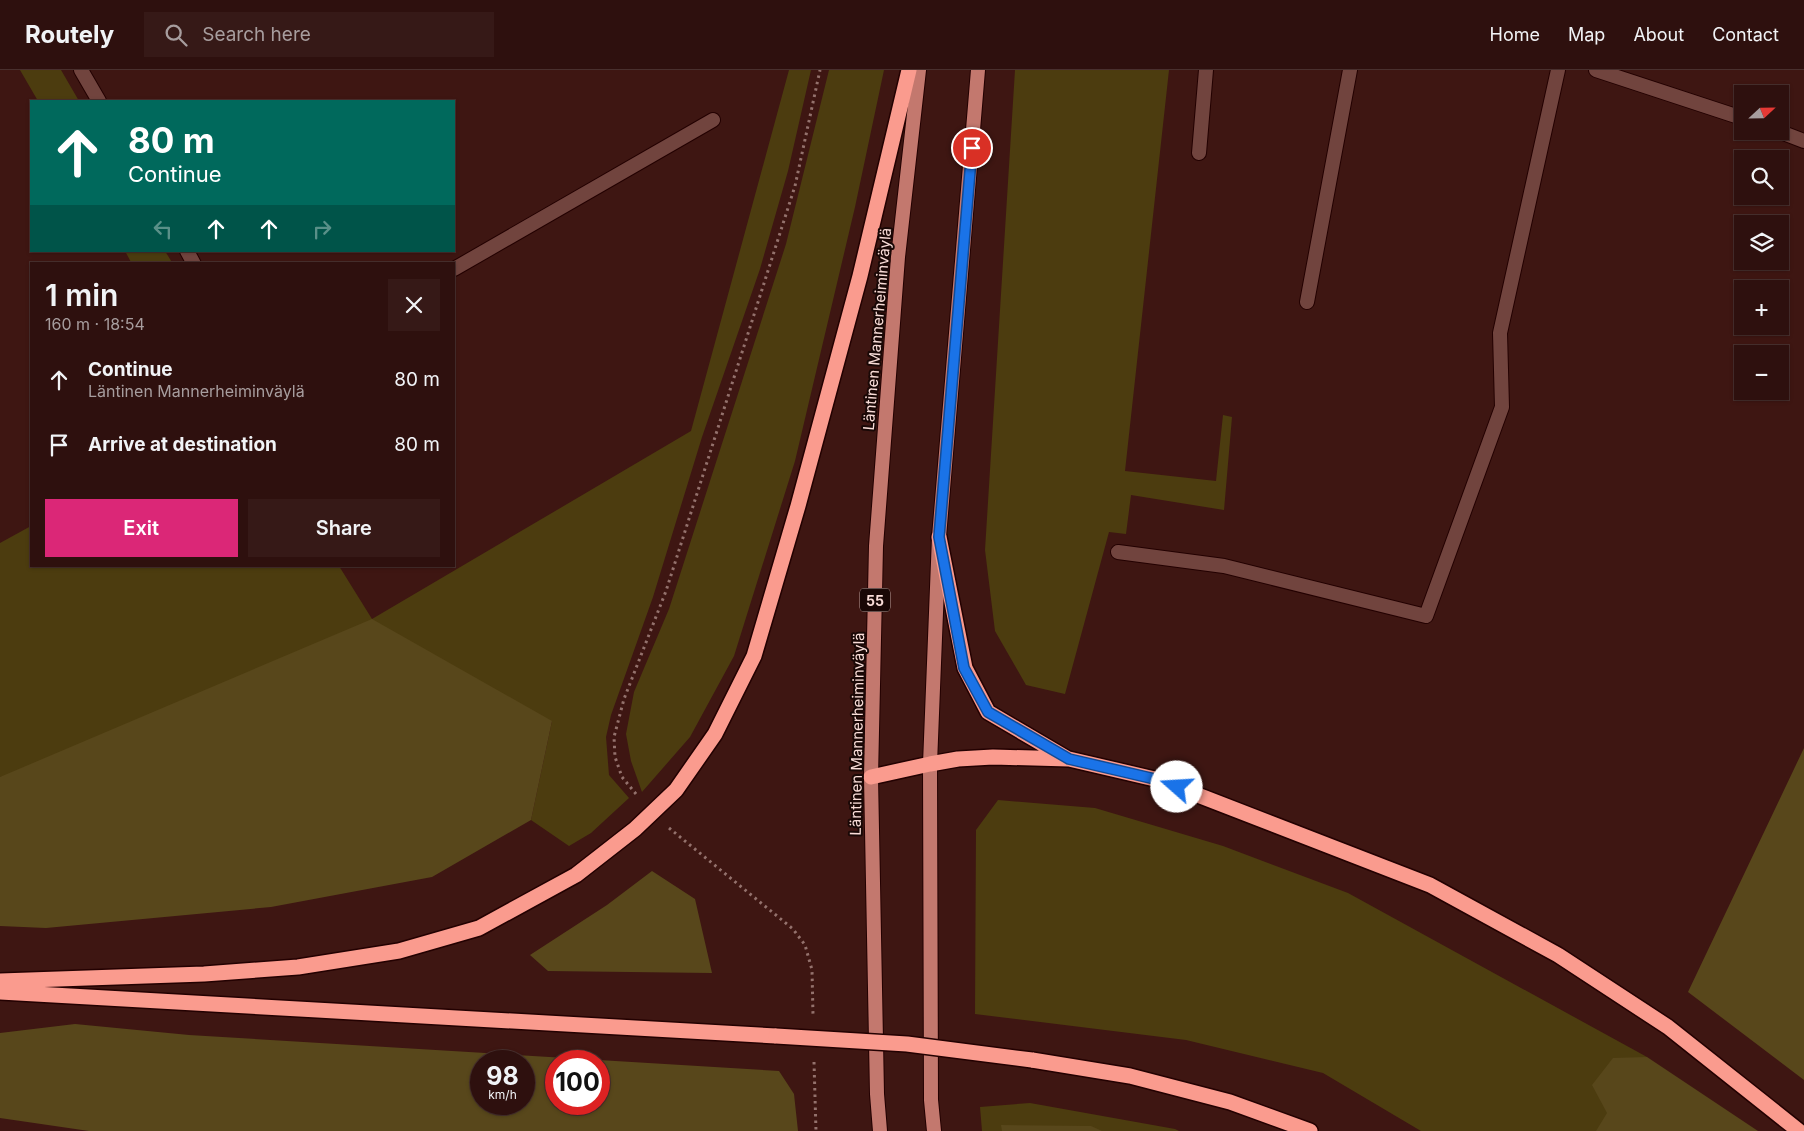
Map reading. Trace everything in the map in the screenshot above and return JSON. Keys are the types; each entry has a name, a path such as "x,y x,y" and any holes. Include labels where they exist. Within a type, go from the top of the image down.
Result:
{"highway":[{"path":"0,982 204,974 289,968 400,951 479,928 576,875 635,829 676,790 715,734 754,656 798,506 860,276 909,70"},
{"path":"939,537 964,668 988,712 1069,759"},
{"path":"871,777 958,759 993,757 1069,759 1159,780 1430,885 1558,955 1668,1027 1799,1131"},
{"path":"0,992 906,1044 1032,1060 1130,1076 1230,1102 1310,1131"}],"main road":[{"name":"Läntinen Mannerheiminväylä","path":"880,1131 871,777 876,546 898,257 919,70"},
{"path":"934,1131 931,1100 930,764 939,537 978,70"}],"street":[{"path":"81,70 98,100"},
{"path":"1199,153 1206,70"},
{"path":"1307,302 1350,70"},
{"path":"1118,552 1224,566 1426,616 1502,407 1500,333 1558,70"},
{"path":"1596,70 1625,74 1734,115"},
{"path":"455,269 713,120"},
{"path":"1789,135 1804,141"}],"path":[{"path":"636,794 622,777 615,757 614,737 624,699 666,591 795,186 820,70"},
{"path":"665,824 793,929 804,945 812,970 813,1018"},
{"path":"814,1055 816,1131"}],"shaded area":[{"path":"20,70 61,70 78,100 37,100"},
{"path":"789,70 811,70 788,171 760,269 702,437 653,597 611,715 606,737 609,775 629,798 591,833 569,846 531,820 552,721 0,777 0,543 30,527 30,567 340,567 372,619 691,431"},
{"path":"829,70 884,70 855,207 795,461 734,656 690,737 642,792 631,761 626,734 634,692 669,609 786,244"},
{"path":"1015,70 1169,70 1125,471 1216,481 1223,415 1232,417 1224,510 1131,495 1126,534 1109,532 1065,694 1026,685 995,631 985,550"},
{"path":"126,252 166,252 172,262 131,262"},
{"path":"372,619 552,721 531,820 432,877 271,907 46,928 0,926 0,777"},
{"path":"1804,748 1804,1080 1688,992"},
{"path":"998,800 1095,808 1223,846 1348,893 1647,1057 1598,1131 1421,1131 1323,1073 1186,1040 975,1014 976,830"},
{"path":"652,871 695,899 712,973 548,971 530,955 607,905"},
{"path":"75,1024 189,1035 470,1052 470,1115 535,1115 535,1056 545,1057 545,1115 610,1115 610,1061 779,1071 794,1094 798,1131 89,1131 0,1118 0,1033"},
{"path":"1647,1057 1758,1131 1596,1131 1607,1113 1592,1085 1613,1058"},
{"path":"1030,1103 1179,1131 982,1131 980,1107"},
{"path":"1001,1125 1091,1126 1102,1131 1002,1131"}],"route":[{"path":"972,148 939,537 964,668 988,712 1069,759 1159,780 1177,787"}]}
